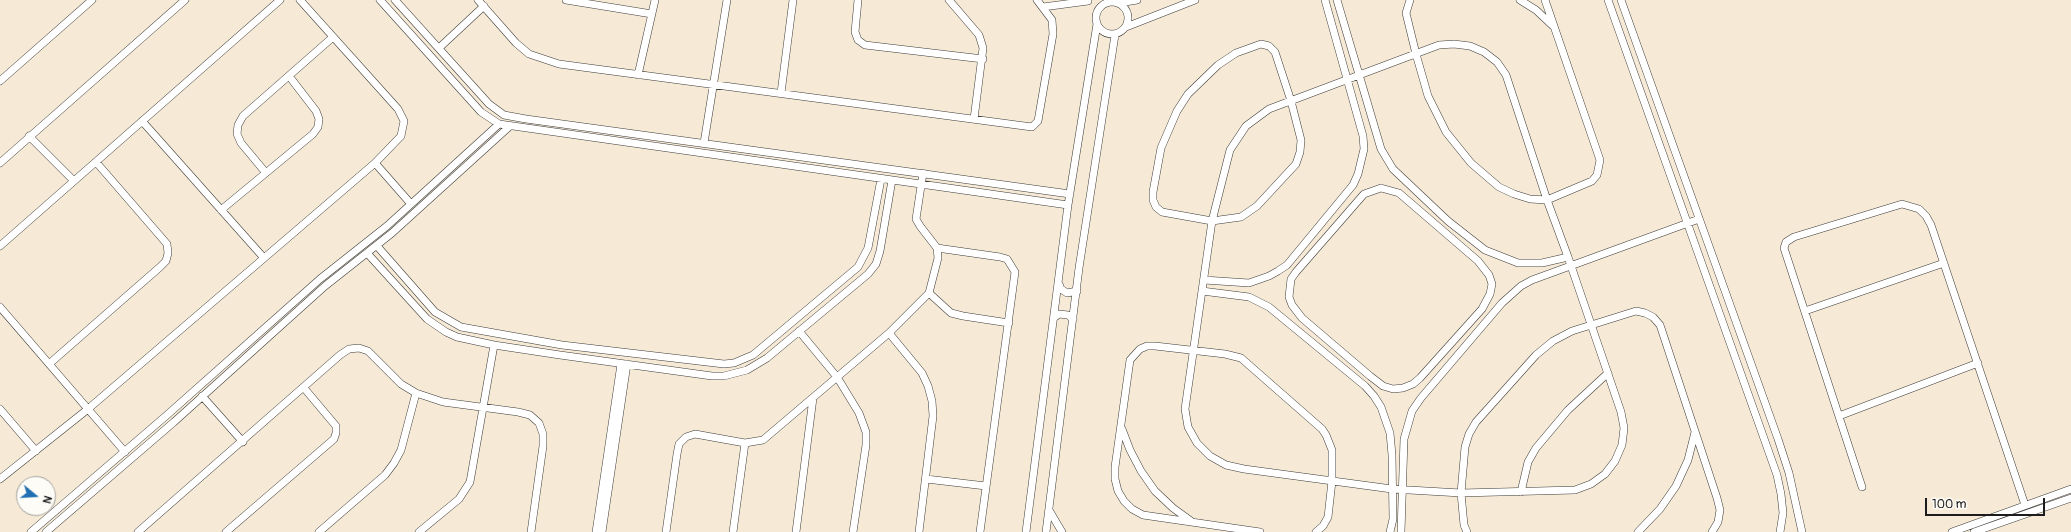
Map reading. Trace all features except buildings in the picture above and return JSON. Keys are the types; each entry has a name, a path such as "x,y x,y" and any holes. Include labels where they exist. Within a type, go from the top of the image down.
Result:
{"street":[{"path":"0,81 92,0"},
{"path":"0,163 186,0"},
{"path":"0,246 280,0"},
{"path":"0,480 88,409 375,164 400,136 404,129 402,115 300,0"},
{"path":"380,0 481,112 499,124 1068,205"},
{"path":"395,0 489,104 504,115 1070,194"},
{"path":"478,0 516,43 529,54 559,64 1032,127 1037,124 1053,34 1052,20 1037,0"},
{"path":"566,0 652,14"},
{"path":"638,75 655,0"},
{"path":"704,143 727,0"},
{"path":"782,93 793,0"},
{"path":"858,0 854,32 858,40 865,45 983,59"},
{"path":"949,0 979,35 983,48 983,59 974,119"},
{"path":"1096,14 1101,6 1109,1 1119,3 1137,0"},
{"path":"1046,532 1076,291 1115,35 1126,27 1195,0"},
{"path":"1204,280 1249,283 1269,276 1287,265 1352,185 1362,162 1364,149 1363,136 1325,0"},
{"path":"1337,0 1381,149 1386,159 1401,178 1448,221 1485,250 1506,260 1530,264 1568,257"},
{"path":"1410,0 1406,13 1428,96 1436,114 1458,148 1471,163 1499,187 1530,199 1547,200 1592,181 1600,168 1598,153 1545,0"},
{"path":"1520,0 1536,10 1554,26"},
{"path":"1608,0 1686,224 1777,475 1783,513 1780,532"},
{"path":"1621,0 1789,473 1802,532"},
{"path":"1026,532 1055,317 1068,205 1097,24 1096,14 1088,1 1043,7"},
{"path":"1119,3 1128,13 1126,27"},
{"path":"439,48 484,6"},
{"path":"1097,24 1102,31 1115,35"},
{"path":"266,173 241,143 237,134 238,125 243,116 333,37"},
{"path":"1261,44 1269,46 1275,52 1291,101 1301,140 1300,152 1296,164 1250,212 1232,219 1212,221 1162,212 1156,207 1153,200 1161,148 1177,111 1188,94 1218,65 1236,53 1261,44"},
{"path":"1454,44 1470,46 1484,52 1497,62 1506,75 1547,200 1592,325 1621,412 1624,428 1622,445 1615,461 1600,478 1591,484 1575,490 1521,492 1461,492 1392,489 1244,469 1226,465 1210,456 1197,443 1191,432 1184,409 1212,221 1230,150 1246,126 1269,109 1359,75 1438,45 1454,44"},
{"path":"221,210 318,127 319,119 316,111 289,76"},
{"path":"460,88 468,81"},
{"path":"142,121 264,258"},
{"path":"31,532 125,452 320,278 387,226 499,124"},
{"path":"568,134 569,125"},
{"path":"46,532 174,422 325,286 392,233 510,126"},
{"path":"29,136 74,181"},
{"path":"472,148 479,155"},
{"path":"49,364 160,267 166,261 168,253 166,244 162,237 96,162"},
{"path":"375,164 411,204"},
{"path":"666,532 679,444 686,437 694,434 745,443 763,440 890,334 929,293 938,258 937,248 916,219 923,173"},
{"path":"377,246 435,312 451,323 470,330 562,345 714,364 734,363 753,355 858,267 868,248 881,179"},
{"path":"367,253 427,319 436,326 457,337 494,345 560,355 724,376 747,370 758,364 868,274 876,264 880,251 892,180"},
{"path":"1352,185 1364,194"},
{"path":"1381,188 1399,193 1484,268 1490,275 1492,284 1490,294 1482,309 1413,384 1403,388 1393,389 1383,386 1302,318 1292,305 1289,297 1291,279 1296,272 1364,194 1381,188"},
{"path":"1862,487 1784,248 1786,242 1794,237 1891,206 1902,204 1911,206 1926,216 1944,263 2025,505"},
{"path":"1401,532 1404,439 1412,411 1421,398 1502,303 1516,290 1532,280 1699,220"},
{"path":"387,226 392,233"},
{"path":"937,248 1000,257 1012,265 1016,279 980,532"},
{"path":"1805,311 1944,263"},
{"path":"1287,265 1296,272"},
{"path":"1059,284 1061,289 1067,293 1076,291"},
{"path":"1202,291 1237,295 1259,301 1278,314 1293,328 1365,386 1374,396 1381,407 1390,433 1393,519 1390,532"},
{"path":"929,293 952,313 1009,323"},
{"path":"1490,294 1502,303"},
{"path":"0,307 125,452"},
{"path":"1467,532 1464,525 1461,492 1465,447 1469,434 1476,422 1544,347 1562,335 1636,311 1653,317 1660,325 1696,432 1720,510 1718,522 1712,532"},
{"path":"1055,317 1059,314 1068,315 1072,320"},
{"path":"1293,328 1302,318"},
{"path":"799,331 837,377 859,413 866,432 866,445 853,532"},
{"path":"890,334 922,373 930,394 933,416 919,532"},
{"path":"423,531 459,499 470,482 494,345"},
{"path":"560,355 562,345"},
{"path":"1260,532 1143,515 1132,509 1124,501 1118,490 1115,479 1130,360 1134,354 1147,346 1194,350 1233,356 1248,363 1322,430 1332,450 1332,481 1328,517 1323,526 1316,532"},
{"path":"138,532 243,442 340,355 349,349 359,348 368,351 401,384 416,393 443,402 530,415 539,423 543,434 531,532"},
{"path":"753,355 758,364"},
{"path":"1839,416 1978,363"},
{"path":"596,532 624,364"},
{"path":"602,532 624,364"},
{"path":"1521,492 1528,462 1536,448 1568,410 1608,373"},
{"path":"1374,396 1383,386"},
{"path":"226,532 334,439 336,426 304,388"},
{"path":"319,532 385,475 394,463 401,450 416,393"},
{"path":"202,396 243,442"},
{"path":"796,532 813,398"},
{"path":"0,409 36,452"},
{"path":"167,415 174,422"},
{"path":"1122,426 1130,450 1144,476 1155,491 1173,508 1192,522"},
{"path":"1638,532 1660,509 1676,486 1688,460 1696,432"},
{"path":"732,532 745,443"},
{"path":"926,479 986,486"},
{"path":"1952,532 2071,489"},
{"path":"1974,532 2071,498"},
{"path":"1048,510 1062,532"}]}
